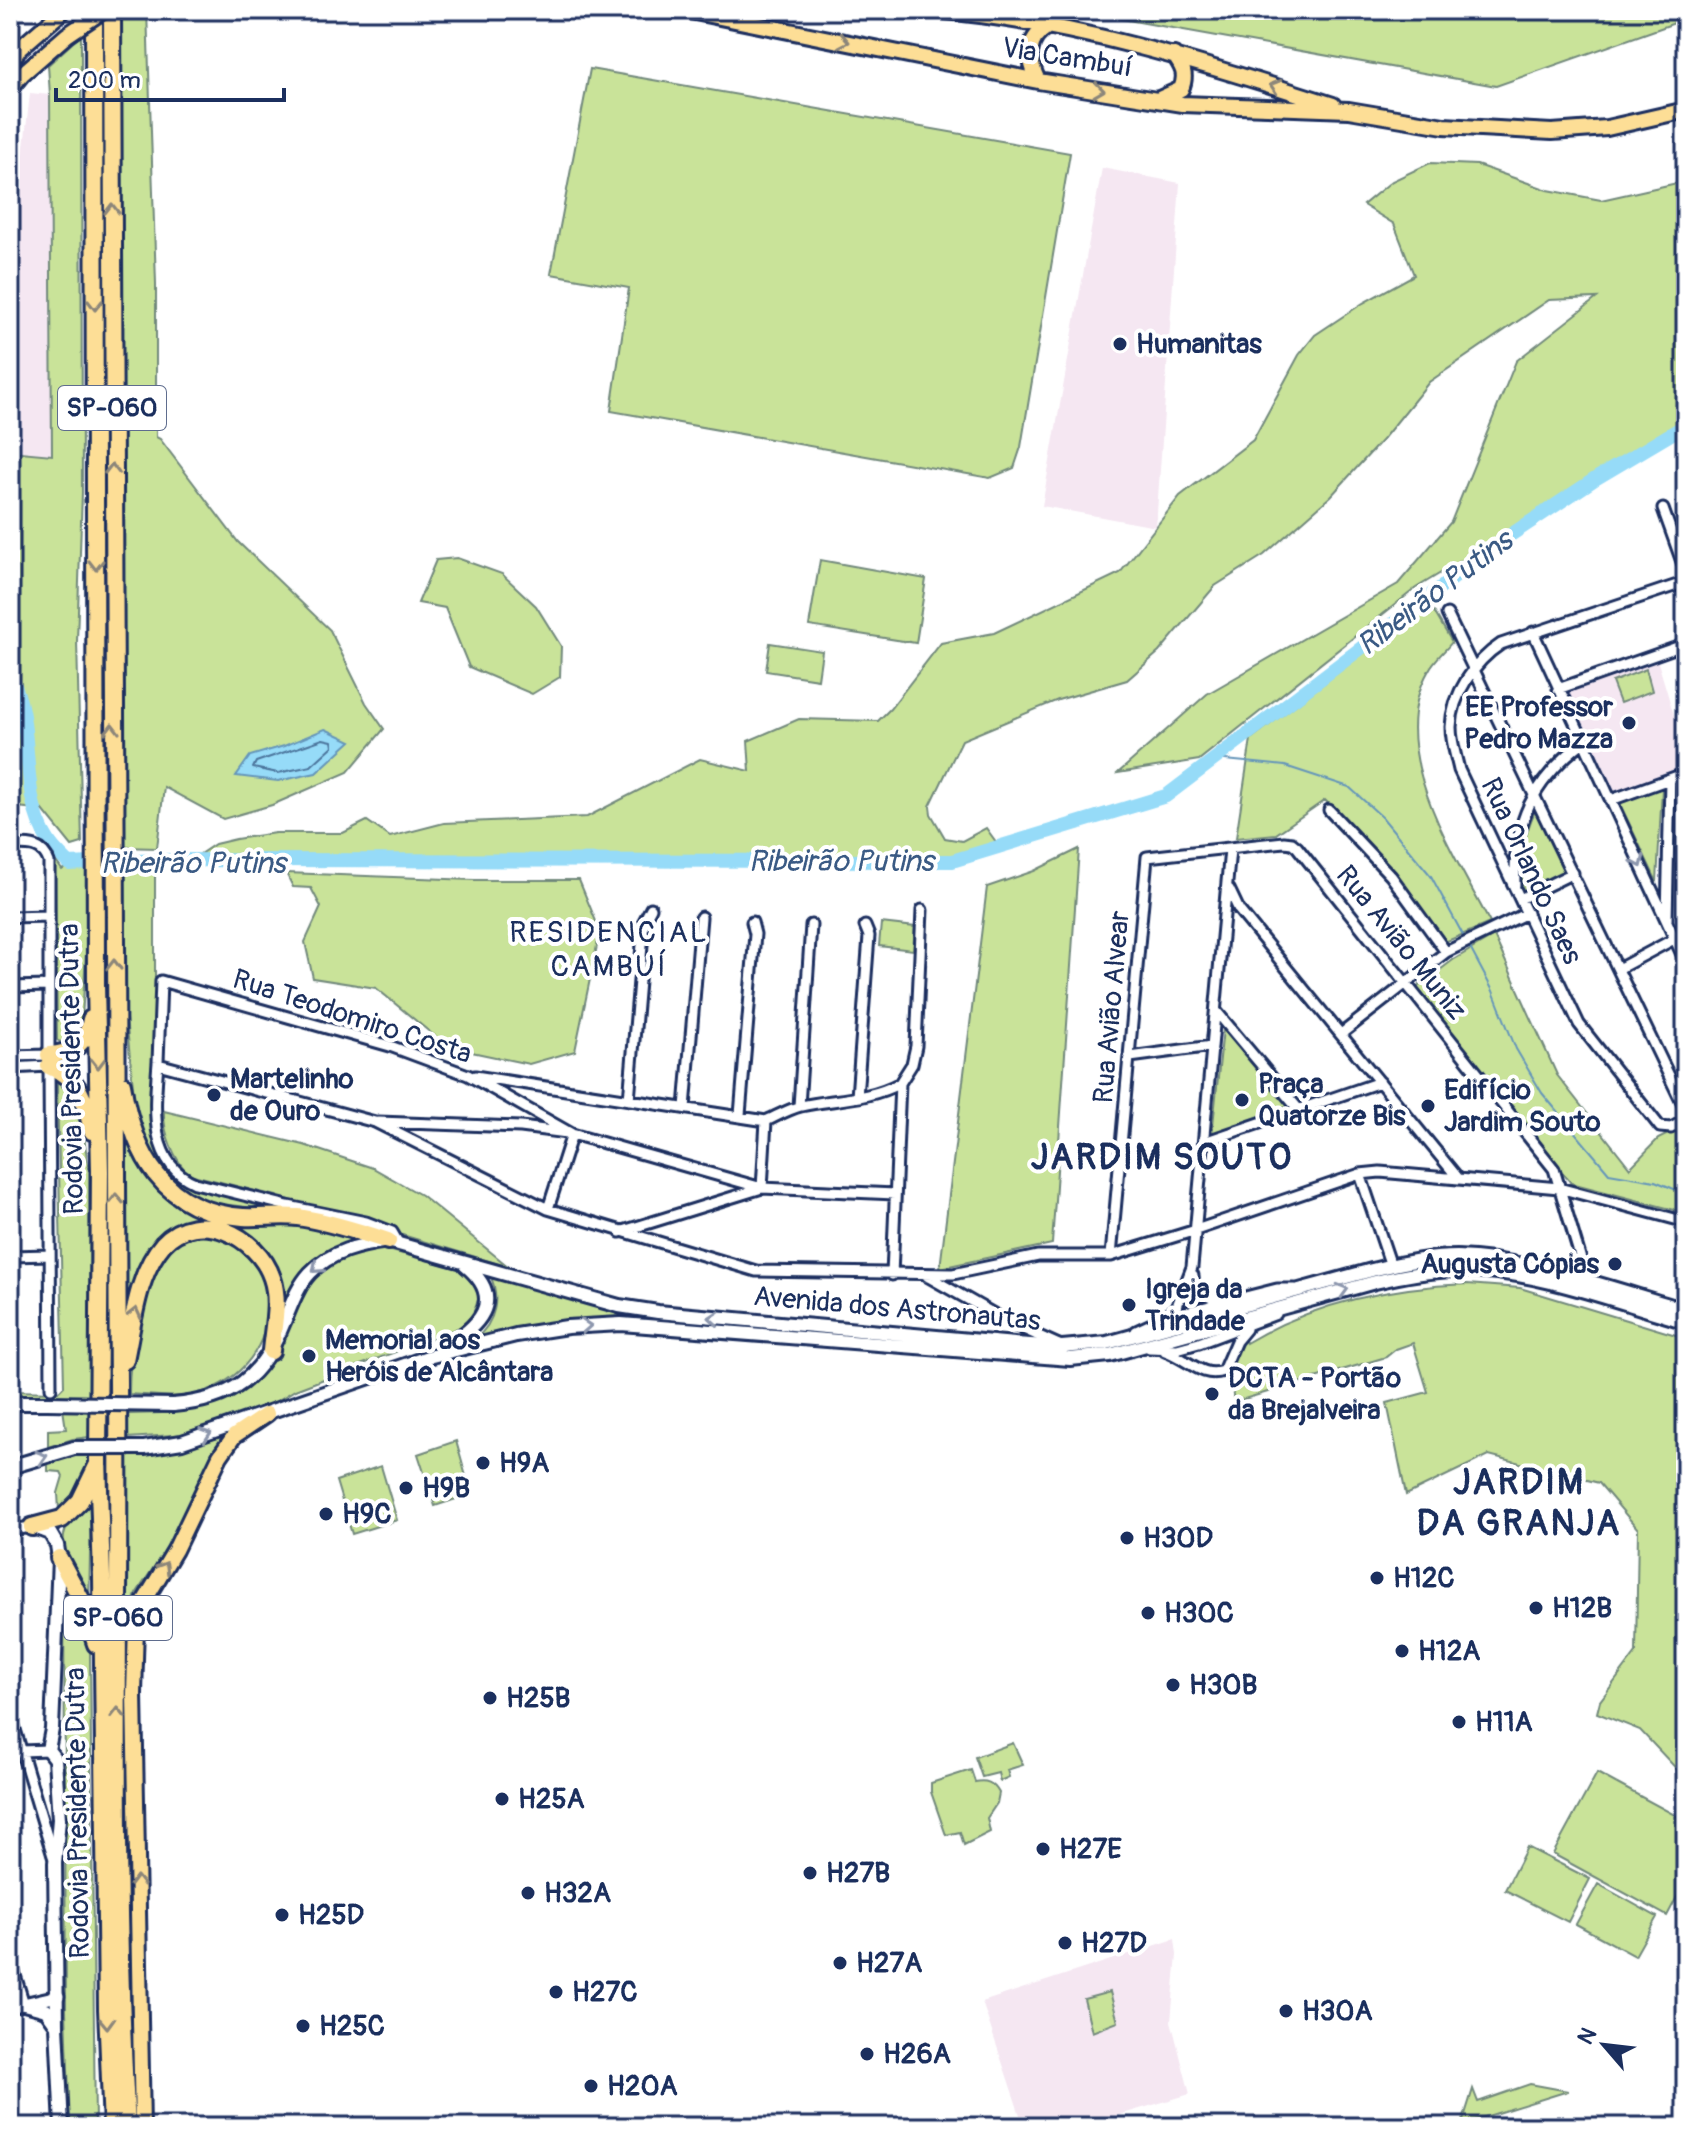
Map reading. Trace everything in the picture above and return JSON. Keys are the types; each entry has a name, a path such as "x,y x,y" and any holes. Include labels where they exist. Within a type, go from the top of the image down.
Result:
{"highway":[{"path":"84,10 94,199"},
{"name":"Rodovia Presidente Dutra","path":"94,10 105,895 114,1035 118,1389 117,1847 127,2127"},
{"name":"Rodovia Presidente Dutra","path":"104,833 112,10"},
{"name":"Rodovia Presidente Dutra","path":"105,895 96,985 100,1171 98,1460 112,2127"},
{"path":"96,985 89,1030 84,1041 49,1061 65,1073 79,1091 89,1117 100,1171"},
{"path":"114,1035 132,1125 145,1158 159,1181 189,1203 209,1211 241,1217 292,1212 394,1242"},
{"path":"118,1389 140,1288 166,1241 188,1230 213,1228 228,1231 249,1243 267,1265 275,1290 271,1351"},
{"path":"32,1527 62,1519 80,1501 98,1460"},
{"path":"58,1552 86,1609 103,1665"},
{"path":"102,2127 110,2097"}],"main road":[{"path":"10,62 20,48 64,10"},
{"path":"10,89 22,74 67,35 104,10"},
{"name":"Via Cambuí","path":"685,10 1038,81 1182,104 1349,110 1444,126 1552,132 1607,128 1686,110"},
{"name":"Via Cambuí","path":"933,10 1047,27 1174,55 1349,110"},
{"path":"1038,81 1029,60 1029,50 1039,32 1047,27"},
{"path":"1158,99 1181,89 1185,81 1182,65 1174,55"},
{"name":"Avenida dos Astronautas","path":"10,1403 173,1405 207,1400 231,1391 247,1380 271,1351 294,1296 309,1274 330,1257 354,1246 394,1242 619,1306 1062,1347 1154,1336 1305,1295 1391,1266 1456,1257 1495,1261 1686,1310"},
{"path":"428,1357 469,1331 484,1310 487,1297 484,1286 478,1276 460,1261"},
{"name":"Avenida dos Astronautas","path":"1305,1295 1414,1273 1456,1269 1507,1273 1686,1322"},
{"name":"Avenida dos Astronautas","path":"10,1467 74,1448 144,1448 182,1442 428,1357 516,1335 567,1327 621,1324 1070,1359 1133,1349 1154,1336"},
{"path":"142,2127 134,1694 136,1625 145,1600 175,1550 220,1456 234,1436 267,1414"},
{"path":"32,1527 50,1533 58,1552 52,1729 48,1750 55,1759 59,1819 55,1863 62,2127"},
{"path":"45,1824 55,1823 59,1819"},
{"path":"117,1847 126,1906 130,2088 135,2127"},
{"path":"24,2004 46,2010 57,2026"}],"street":[{"path":"1663,509 1686,573"},
{"name":"Rua Orlando Saes","path":"1686,582 1501,644 1481,658 1473,669 1452,715 1452,744 1459,770 1579,1024 1660,1127 1671,1128 1686,1120"},
{"path":"1447,614 1686,1111"},
{"path":"1533,632 1686,963"},
{"path":"1558,689 1686,644"},
{"path":"1515,888 1516,848 1524,815 1549,774 1583,742"},
{"path":"1611,800 1686,773"},
{"path":"1667,924 1670,779"},
{"path":"1329,810 1391,876 1446,952"},
{"name":"Rua Avião Muniz","path":"1147,857 1292,843 1554,1169 1588,1283"},
{"path":"10,845 33,845 47,854 49,862 51,1388"},
{"path":"1496,849 1516,848"},
{"path":"1230,849 1192,1267 1196,1288 1206,1296 1246,1311"},
{"name":"Rua Avião Alvear","path":"1111,1256 1147,857"},
{"path":"1520,899 1573,873"},
{"path":"1228,887 1239,910 1458,1178"},
{"path":"1653,894 1666,894"},
{"path":"629,1100 644,921 651,908"},
{"path":"468,1075 766,1121 799,1106 888,1090 900,1083 912,1064 916,1046 922,910"},
{"path":"1225,914 1239,910"},
{"path":"1341,1034 1446,952 1527,913"},
{"path":"10,917 49,916"},
{"path":"685,1108 701,917"},
{"path":"740,1115 755,934 752,922"},
{"path":"799,1106 811,925"},
{"path":"857,1097 869,936 865,926"},
{"path":"1618,969 1674,939 1686,939"},
{"name":"Rua Teodomiro Costa","path":"158,1064 161,981 390,1046 468,1075 572,1134 762,1188 895,1194"},
{"path":"10,987 49,986"},
{"path":"1216,1011 1299,1110"},
{"path":"1130,1057 1212,1046"},
{"path":"10,1056 49,1061"},
{"path":"10,1068 49,1061"},
{"path":"292,1212 195,1183 181,1177 172,1168 158,1133 155,1101 158,1064 375,1122 548,1209 756,1271 953,1274 1038,1256 1111,1256 1360,1174 1380,1172 1559,1188 1686,1222"},
{"path":"1204,1142 1380,1082"},
{"path":"892,1275 900,1083"},
{"path":"515,1103 525,1116 521,1127"},
{"path":"620,1232 762,1188 766,1121"},
{"path":"375,1122 521,1127 572,1134 548,1209"},
{"path":"1436,1150 1440,1162 1437,1175"},
{"path":"1360,1174 1391,1266"},
{"path":"10,1256 50,1255"},
{"path":"1154,1336 1177,1306 1192,1267"},
{"path":"924,1275 1026,1335 1015,1344"},
{"path":"1154,1336 1177,1349 1246,1311 1305,1295"},
{"path":"1166,1317 1224,1302"},
{"path":"1154,1336 1204,1373 1217,1373 1223,1371 1246,1311"},
{"path":"1008,1322 1025,1327 1062,1347"},
{"path":"10,1530 32,1527"},
{"path":"10,1713 55,1863"},
{"path":"21,1751 48,1750"},
{"path":"10,1959 24,2004"},
{"path":"10,2007 58,1996"}],"shaded area":[{"path":"30,93 50,95 52,456 10,451 10,224 16,219"},
{"name":"Humanitas","path":"1102,168 1180,183 1156,527 1042,506"},
{"name":"EE Professor Pedro Mazza","path":"1657,659 1686,755 1686,768 1614,792 1567,691"},
{"path":"1175,1939 1177,1955 1171,2021 1190,2094 1079,2127 1024,2127 982,2002"}],"green space":[{"path":"147,10 156,284 156,437 238,542 330,630 366,703 384,729 348,772 272,805 223,819 164,787 157,848 120,847 123,326 119,13"},
{"path":"1072,10 1686,10 1686,19 1496,86"},
{"path":"81,35 82,492 77,641 82,843 72,846 43,810 10,806 10,451 52,455 48,65"},
{"path":"590,69 1070,153 1021,447 1014,468 990,478 611,411 629,288 551,274"},
{"path":"1430,163 1477,165 1548,190 1601,200 1686,181 1686,425 1416,588 1199,760 1118,773 1207,694 1398,584 1451,522 1516,361 1597,298 1549,300 1429,382 1331,496 1264,555 1215,586 1159,652 1127,680 1058,700 962,740 930,806 931,814 945,838 962,841 986,828 999,846 952,861 191,860 215,844 236,839 275,833 343,833 367,821 390,837 444,823 587,817 700,759 750,771 748,741 799,719 878,721 941,643 994,633 1120,573 1180,496 1253,440 1299,355 1315,335 1363,303 1414,275 1394,224 1363,205 1392,181"},
{"path":"457,558 502,574 536,606 561,646 560,677 532,694 469,667 445,608 418,603 436,560"},
{"path":"820,560 926,579 916,643 809,626"},
{"path":"1429,603 1452,642 1431,666 1417,701 1414,733 1419,766 1443,833 1490,923 1445,942 1392,869 1325,800 1276,834 1236,838 1251,739"},
{"path":"770,643 822,651 818,679 766,671"},
{"path":"1646,669 1652,691 1620,703 1612,682"},
{"path":"1662,788 1657,882 1619,802"},
{"path":"1537,806 1567,871 1523,893 1523,848"},
{"path":"1079,849 1052,1244 940,1268 987,887 1034,871"},
{"path":"55,860 62,870 68,866 87,865 89,904 82,1019 79,1034 66,1045 57,1040"},
{"path":"122,869 155,869 155,1064 162,1156 173,1174 184,1181 277,1211 199,1201 163,1179 137,1125 123,989"},
{"path":"286,873 474,880 579,880 600,931 575,1051 529,1064 448,1047 376,988 313,978 305,942 321,907 311,888 293,887"},
{"path":"881,923 915,927 913,950 879,946"},
{"path":"1494,936 1557,1075 1630,1168 1658,1139 1686,1125 1686,1213 1571,1183 1415,989 1453,960"},
{"path":"1223,1029 1292,1109 1212,1135"},
{"path":"60,1079 73,1091 81,1116 89,1171 90,1396 10,1395 10,1391 58,1392 64,1386 57,1084"},
{"path":"164,1111 304,1145 373,1168 421,1195 509,1267 379,1228 302,1212 276,1196 189,1174 170,1145"},
{"path":"127,1127 137,1158 158,1189 176,1202 253,1225 319,1225 364,1238 338,1248 316,1262 298,1281 283,1305 279,1271 269,1253 251,1235 232,1225 167,1233 127,1326"},
{"path":"202,1230 239,1241 263,1268 268,1315 259,1345 240,1370 213,1388 180,1396 129,1394 138,1316 151,1276 169,1246"},
{"path":"384,1249 461,1269 471,1278 479,1295 470,1318 458,1328 295,1390 267,1407 190,1434 127,1438 126,1414 198,1409 238,1391 309,1284 340,1260"},
{"path":"489,1273 634,1318 554,1322 475,1339 488,1325 494,1309 495,1291"},
{"path":"1467,1284 1520,1288 1686,1338 1686,1779 1640,1730 1597,1713 1600,1701 1636,1653 1638,1529 1599,1483 1489,1455 1406,1495 1387,1403 1428,1392 1413,1343 1396,1349 1386,1357 1234,1402 1228,1362 1242,1334 1246,1343 1298,1317 1381,1293"},
{"path":"63,1409 92,1411 90,1437 48,1447 48,1430 66,1429"},
{"path":"222,1437 185,1520 136,1594 129,1616 127,1658 123,1663 125,1455 170,1450"},
{"path":"456,1441 471,1494 435,1506 418,1454"},
{"path":"77,1452 88,1452 86,1479 73,1500 59,1511 58,1493 63,1476 61,1472 48,1471 48,1462"},
{"path":"381,1466 397,1520 352,1534 336,1481"},
{"path":"91,1498 89,1606 66,1558 64,1537 71,1520"},
{"path":"64,1587 86,1631 90,1652 95,2127 70,2127 66,2010"},
{"path":"1013,1743 1023,1765 1007,1770 1009,1777 1000,1781 998,1773 982,1777 975,1757"},
{"path":"971,1770 975,1782 989,1783 999,1793 997,1803 987,1818 990,1832 964,1845 960,1832 946,1835 931,1792 931,1783"},
{"path":"1597,1773 1686,1821 1686,1880 1667,1916 1553,1854"},
{"path":"1527,1847 1590,1879 1568,1922 1505,1890"},
{"path":"1598,1884 1657,1917 1635,1956 1576,1924"},
{"path":"1110,1992 1118,2022 1092,2032 1084,1999"},
{"path":"1530,2084 1568,2091 1462,2124 1473,2089 1478,2102"}],"water":[{"path":"325,729 351,741 316,773 278,781 236,776 250,756"}],"waterway":[{"name":"Ribeirão Putins","path":"10,675 23,715 29,780 39,821 50,843 69,864 161,860 952,861 1166,796 1509,536 1595,479 1686,425"},
{"path":"1215,759 1285,766 1349,787 1382,817 1431,876 1464,937"},
{"path":"1470,948 1493,991 1516,1049 1542,1093 1609,1173 1655,1181 1686,1194"}],"place":[{"name":"Humanitas","path":"1120,344"},
{"name":"EE Professor Pedro Mazza","path":"1629,723"},
{"name":"Martelinho de Ouro","path":"214,1095"},
{"name":"Praça Quatorze Bis","path":"1242,1100"},
{"name":"Edifício Jardim Souto","path":"1428,1106"},
{"name":"Augusta Cópias","path":"1615,1264"},
{"name":"Igreja da Trindade","path":"1129,1305"},
{"name":"Memorial aos Heróis de Alcântara","path":"309,1356"},
{"name":"DCTA - Portão da Brejalveira","path":"1212,1394"},
{"name":"H9A","path":"483,1463"},
{"name":"H9B","path":"406,1488"},
{"name":"H9C","path":"326,1514"},
{"name":"H30D","path":"1127,1538"},
{"name":"H12C","path":"1377,1578"},
{"name":"H12B","path":"1536,1608"},
{"name":"H30C","path":"1148,1613"},
{"name":"H12A","path":"1402,1651"},
{"name":"H30B","path":"1173,1685"},
{"name":"H25B","path":"490,1698"},
{"name":"H11A","path":"1459,1722"},
{"name":"H25A","path":"502,1799"},
{"name":"H27E","path":"1043,1849"},
{"name":"H27B","path":"810,1873"},
{"name":"H32A","path":"528,1893"},
{"name":"H25D","path":"282,1915"},
{"name":"H27D","path":"1065,1943"},
{"name":"H27A","path":"840,1963"},
{"name":"H27C","path":"556,1992"},
{"name":"H30A","path":"1286,2011"},
{"name":"H25C","path":"303,2026"},
{"name":"H26A","path":"867,2054"},
{"name":"H20A","path":"591,2086"}],"district":[{"name":"RESIDENCIAL CAMBUÍ","path":"609,949"},
{"name":"JARDIM SOUTO","path":"1162,1157"},
{"name":"JARDIM DA GRANJA","path":"1519,1502"}]}
